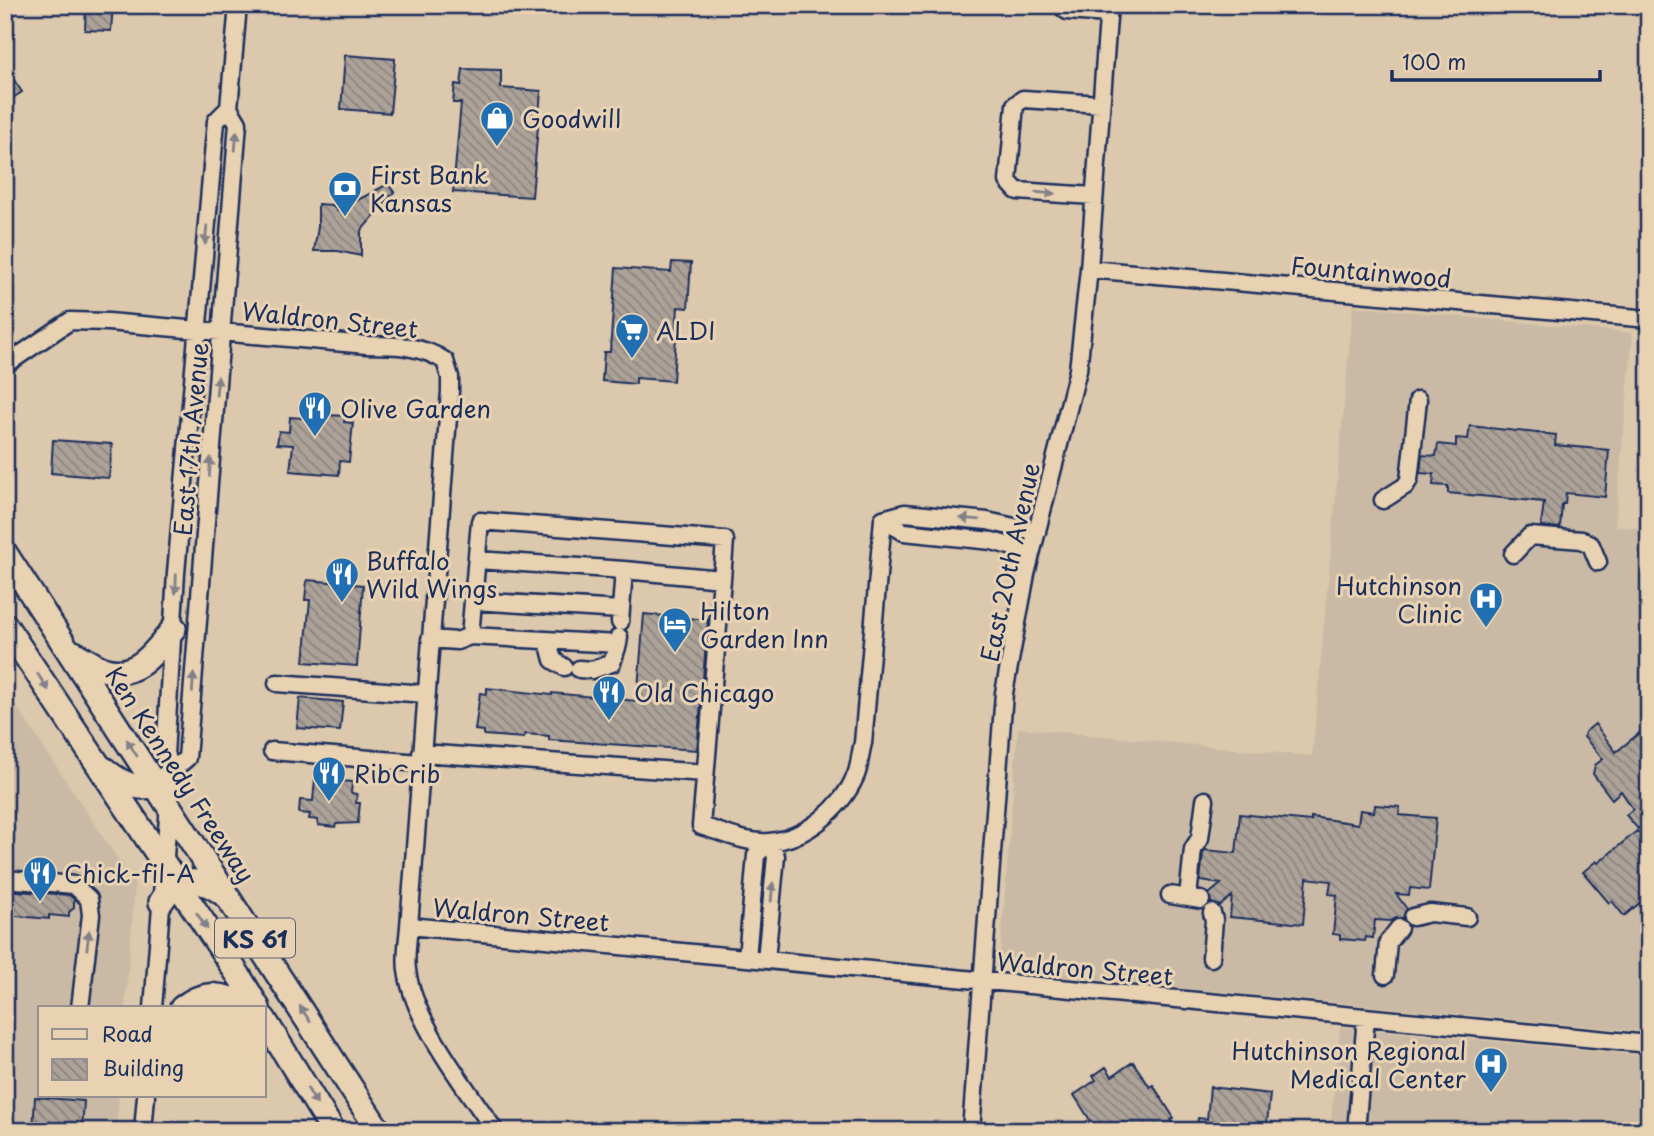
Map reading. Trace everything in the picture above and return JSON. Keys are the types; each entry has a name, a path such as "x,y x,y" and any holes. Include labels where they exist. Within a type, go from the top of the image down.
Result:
{"highway":[{"name":"Ken Kennedy Freeway","path":"5,553 71,652 168,776 169,805 379,1131"},
{"name":"KS 61","path":"5,625 257,1006"},
{"path":"71,652 104,670 136,668 149,659 174,628"},
{"path":"97,762 125,784 140,787 168,776"},
{"path":"161,902 177,884 200,883 220,892 231,901"},
{"path":"186,1006 211,994 230,998 245,1006"},
{"path":"266,1022 333,1131"}],"street":[{"name":"East 17th Avenue","path":"168,776 187,758 238,124 229,108 238,5"},
{"path":"1060,5 1067,11 1108,9"},
{"name":"East 20th Avenue","path":"971,1131 1004,693 1031,552 1078,370 1089,269 1108,9"},
{"path":"1094,196 1017,191 1008,181 1015,106 1023,99 1101,104"},
{"name":"East 17th Avenue","path":"168,776 165,755 180,520 216,121 229,108"},
{"name":"Fountainwood","path":"1089,269 1649,319"},
{"name":"Waldron Street","path":"5,365 70,321 402,346 423,349 445,361 450,377 450,391 409,926 1649,1044"},
{"path":"1383,500 1405,486 1409,480 1418,400"},
{"path":"883,519 905,513 987,520 1037,531"},
{"path":"883,519 904,532 992,541 1031,552"},
{"path":"470,636 480,521 725,540 701,826 738,838 769,842 792,836 817,824 839,802 856,775 863,743 883,519"},
{"path":"1513,554 1530,536 1582,540 1591,545 1598,562"},
{"path":"477,560 722,579"},
{"path":"548,641 553,660 571,668 592,670 612,663 620,628 624,570"},
{"path":"473,601 620,628"},
{"path":"430,639 457,641 470,636 548,641 620,628"},
{"path":"277,683 426,694"},
{"path":"272,751 705,773"},
{"path":"1205,800 1199,838 1193,849 1200,903 1214,920 1211,958"},
{"path":"153,1006 169,805"},
{"path":"747,958 756,855 769,842"},
{"path":"766,960 775,856 769,842"},
{"path":"5,879 74,885 89,899 91,915 80,1006"},
{"path":"1170,895 1200,903"},
{"path":"1413,917 1417,914 1430,914 1467,917"},
{"path":"409,926 407,969 414,1000 425,1023 495,1131"},
{"path":"1385,975 1388,942 1399,928"},
{"path":"1356,1131 1366,1018"},
{"path":"143,1131 146,1098"}],"shaded area":[{"name":"Hutchinson Clinic","path":"1353,306 1633,333 1615,526 1649,529 1649,1032 1021,973 1010,971 1002,964 1000,955 1018,728 1312,756"},
{"path":"5,689 135,885 125,1006 38,1006 38,1098 119,1098 116,1131 5,1131"},
{"name":"Hutchinson Regional Medical Center","path":"1340,1027 1649,1056 1649,1131 1330,1131"}],"building":[{"path":"86,5 113,5 111,31 85,30"},
{"path":"345,55 395,59 390,113 341,109"},
{"path":"5,67 22,92 5,103"},
{"name":"Goodwill","path":"463,69 501,70 501,88 541,91 532,197 453,192 461,103 453,103 455,84 461,85"},
{"name":"First Bank Kansas","path":"388,184 394,192 361,231 361,256 338,251 314,251 318,204 333,205 337,211"},
{"path":"672,262 691,263 688,308 678,307 673,381 636,378 636,384 602,381 604,352 610,352 616,268 671,272"},
{"name":"Olive Garden","path":"309,406 329,408 328,415 345,416 344,422 353,423 349,462 340,461 339,475 290,471 293,445 277,444 279,431 289,432 290,417 302,418 302,411 309,412"},
{"path":"1470,426 1556,435 1555,445 1609,450 1605,497 1566,493 1560,528 1541,526 1544,502 1448,493 1448,486 1433,485 1434,474 1420,473 1422,455 1436,456 1438,444 1456,446 1456,438 1468,439"},
{"path":"53,440 112,444 109,478 51,473"},
{"path":"307,580 363,585 357,666 304,662 310,600 305,600"},
{"name":"Hilton Garden Inn","path":"644,614 708,620 697,750 549,740 549,736 525,734 524,738 484,735 484,731 475,730 480,693 487,694 487,688 637,701"},
{"path":"300,698 343,702 340,731 297,728"},
{"path":"1595,724 1616,752 1649,725 1649,821 1638,829 1626,815 1633,809 1621,791 1612,799 1593,774 1595,765 1603,759 1584,737 1585,732"},
{"name":"RibCrib","path":"315,779 352,782 351,793 357,794 356,803 360,803 358,823 336,824 335,827 318,825 318,820 309,819 310,814 299,813 300,800 313,801"},
{"path":"1375,805 1400,807 1399,815 1436,818 1429,890 1410,888 1409,895 1396,894 1407,909 1403,918 1391,921 1375,920 1373,938 1366,937 1365,941 1340,939 1340,935 1333,934 1337,895 1329,894 1331,881 1307,878 1303,924 1230,917 1232,896 1220,906 1211,903 1209,894 1221,884 1200,881 1203,853 1205,850 1236,853 1240,814 1311,821 1311,817 1358,824 1360,810 1374,812"},
{"path":"1637,831 1649,845 1649,895 1624,916 1612,901 1609,903 1583,872"},
{"name":"Chick-fil-A","path":"5,890 69,895 74,899 74,908 69,912 69,917 49,915 49,919 6,915"},
{"path":"1133,1062 1150,1087 1153,1085 1179,1131 1097,1131 1074,1095 1096,1080 1093,1076 1106,1067 1112,1076"},
{"path":"1210,1087 1270,1094 1267,1123 1258,1123 1257,1131 1196,1131 1198,1118 1207,1119"},
{"path":"35,1097 84,1101 82,1131 33,1131"}],"place":[{"name":"Goodwill","path":"497,148"},
{"name":"First Bank Kansas","path":"345,218"},
{"name":"ALDI","path":"632,360"},
{"name":"Olive Garden","path":"315,438"},
{"name":"Buffalo Wild Wings","path":"342,604"},
{"name":"Hutchinson Clinic","path":"1486,629"},
{"name":"Hilton Garden Inn","path":"675,654"},
{"name":"Old Chicago","path":"609,722"},
{"name":"RibCrib","path":"329,803"},
{"name":"Chick-fil-A","path":"40,903"},
{"name":"Hutchinson Regional Medical Center","path":"1491,1094"}]}
